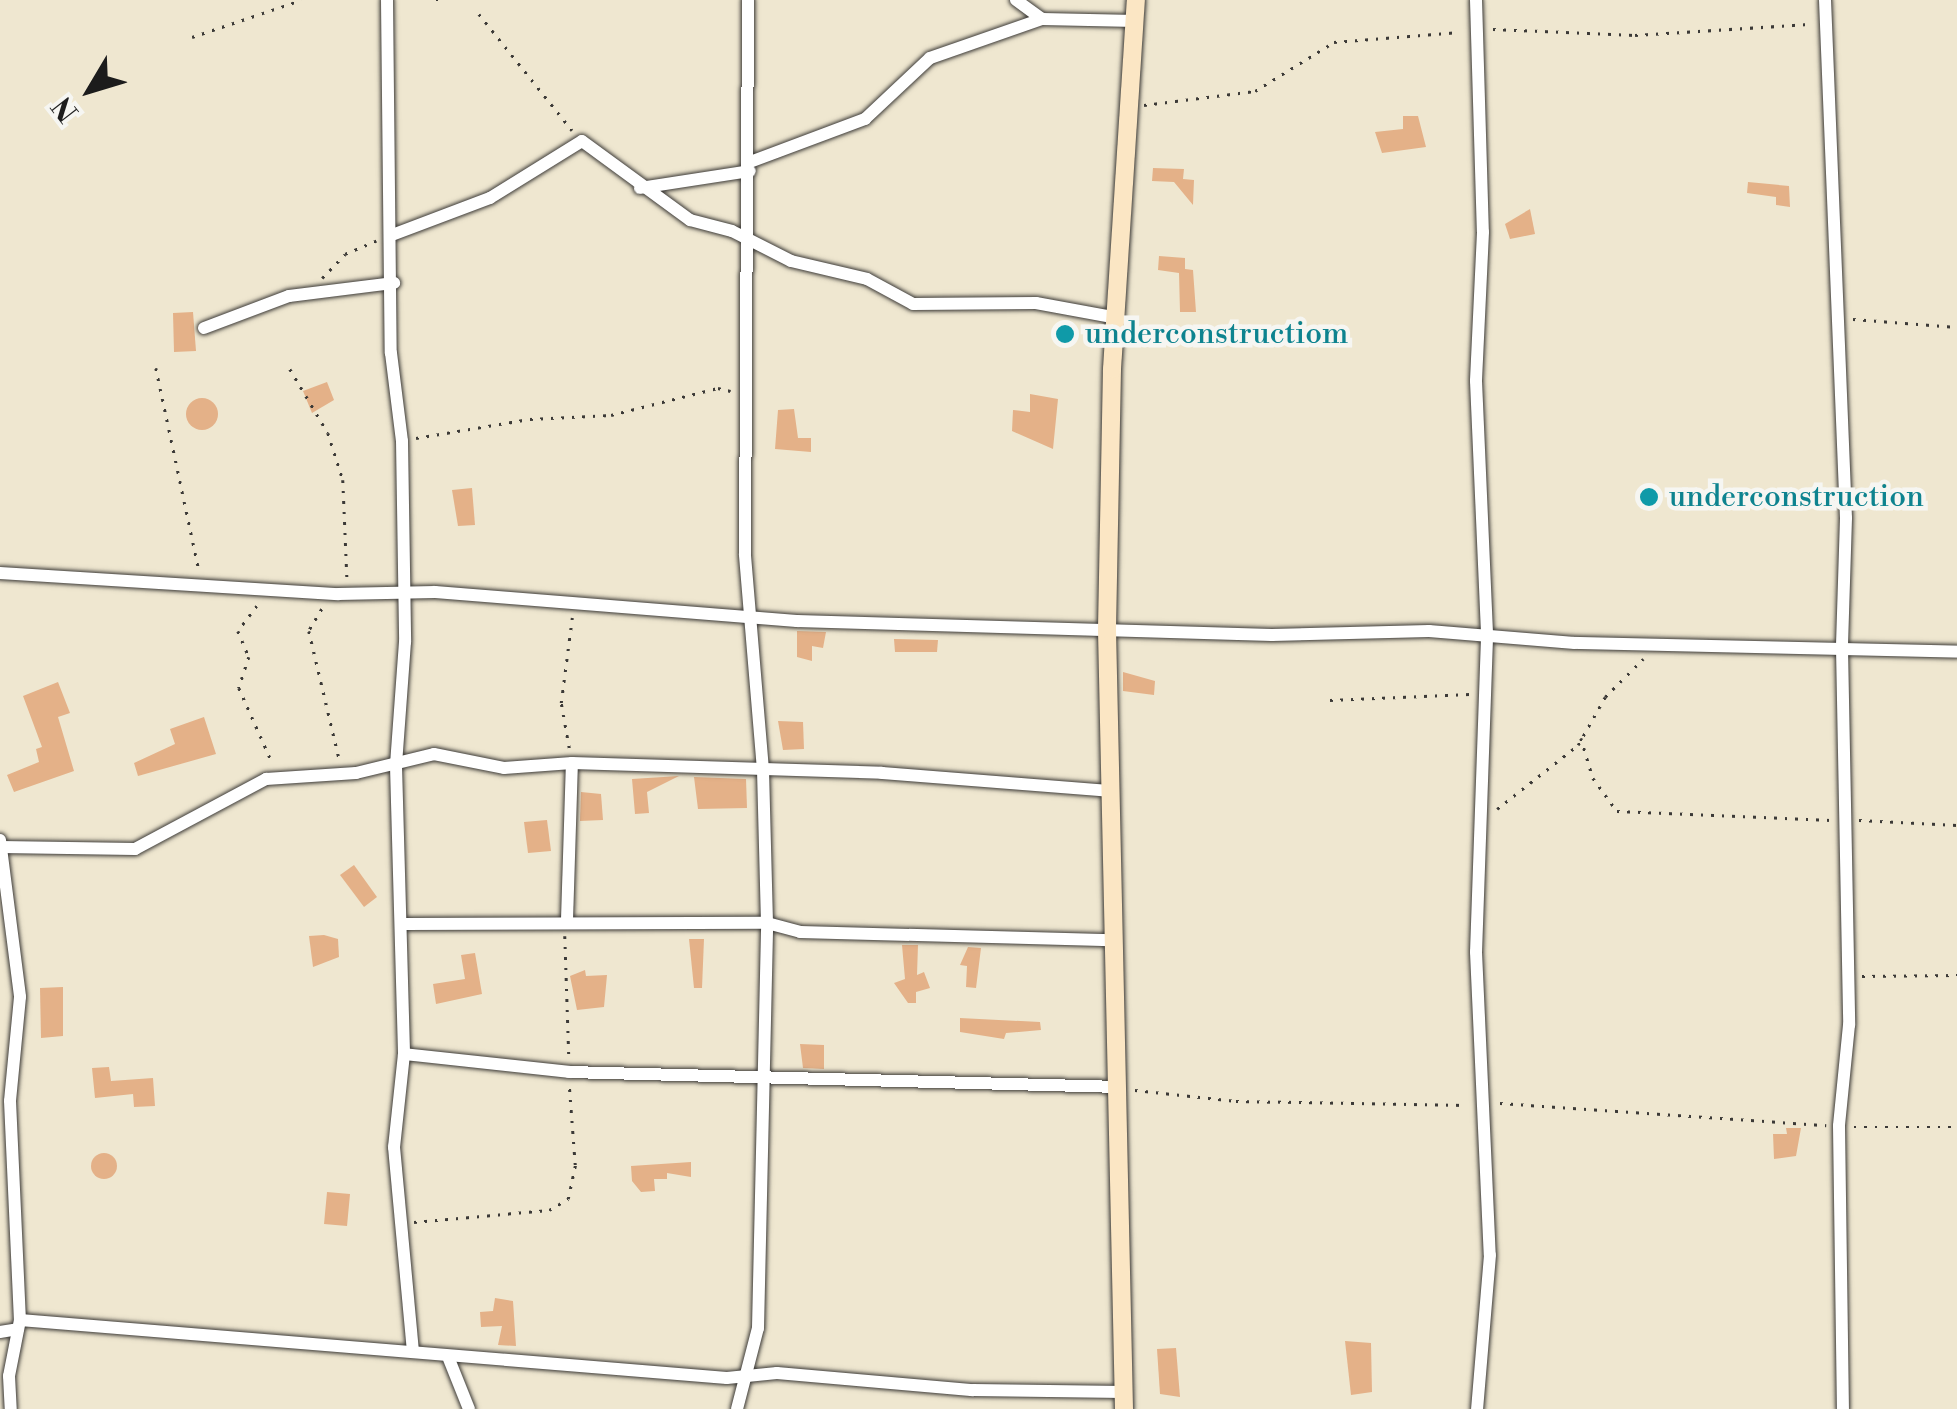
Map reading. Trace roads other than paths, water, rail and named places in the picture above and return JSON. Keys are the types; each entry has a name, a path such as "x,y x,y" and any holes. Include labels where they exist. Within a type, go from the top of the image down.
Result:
{"street":[{"path":"387,0 394,283 391,353 402,441 403,592 396,766 405,924 404,1054 394,1147 413,1350"},
{"path":"737,1409 758,1328 767,924 744,402 744,240 750,166 748,0"},
{"path":"1016,0 1042,19"},
{"path":"0,1332 19,1325 280,1345 413,1350 449,1359 532,1359 727,1378 747,1373 1124,1400 1107,629 1118,318 1136,0"},
{"path":"1476,0 1483,232 1476,380 1486,638 1484,818 1476,952 1490,1255 1478,1409"},
{"path":"1824,0 1846,518 1842,648 1846,980 1838,1126 1843,1409"},
{"path":"640,188 750,166 865,119 930,58 1042,19 1136,21"},
{"path":"392,235 490,198 582,141 640,188 690,220 791,261 867,279 922,306 1036,303 1118,318"},
{"path":"204,328 307,294 394,283"},
{"path":"0,573 273,592 403,592 753,617 1107,629 1429,631 1486,638 1957,652"},
{"path":"11,1409 19,1325 10,1101 20,997 0,843 135,849 276,776 343,774 396,766 434,754 504,768 572,763 763,770 1109,791"},
{"path":"565,920 572,763"},
{"path":"405,924 565,920 767,924 800,932 1112,940"},
{"path":"404,1054 569,1072 1119,1088"},
{"path":"449,1359 470,1409"}],"place":[{"name":"underconstructiom","path":"1065,334"},
{"name":"underconstruction","path":"1649,497"}]}
